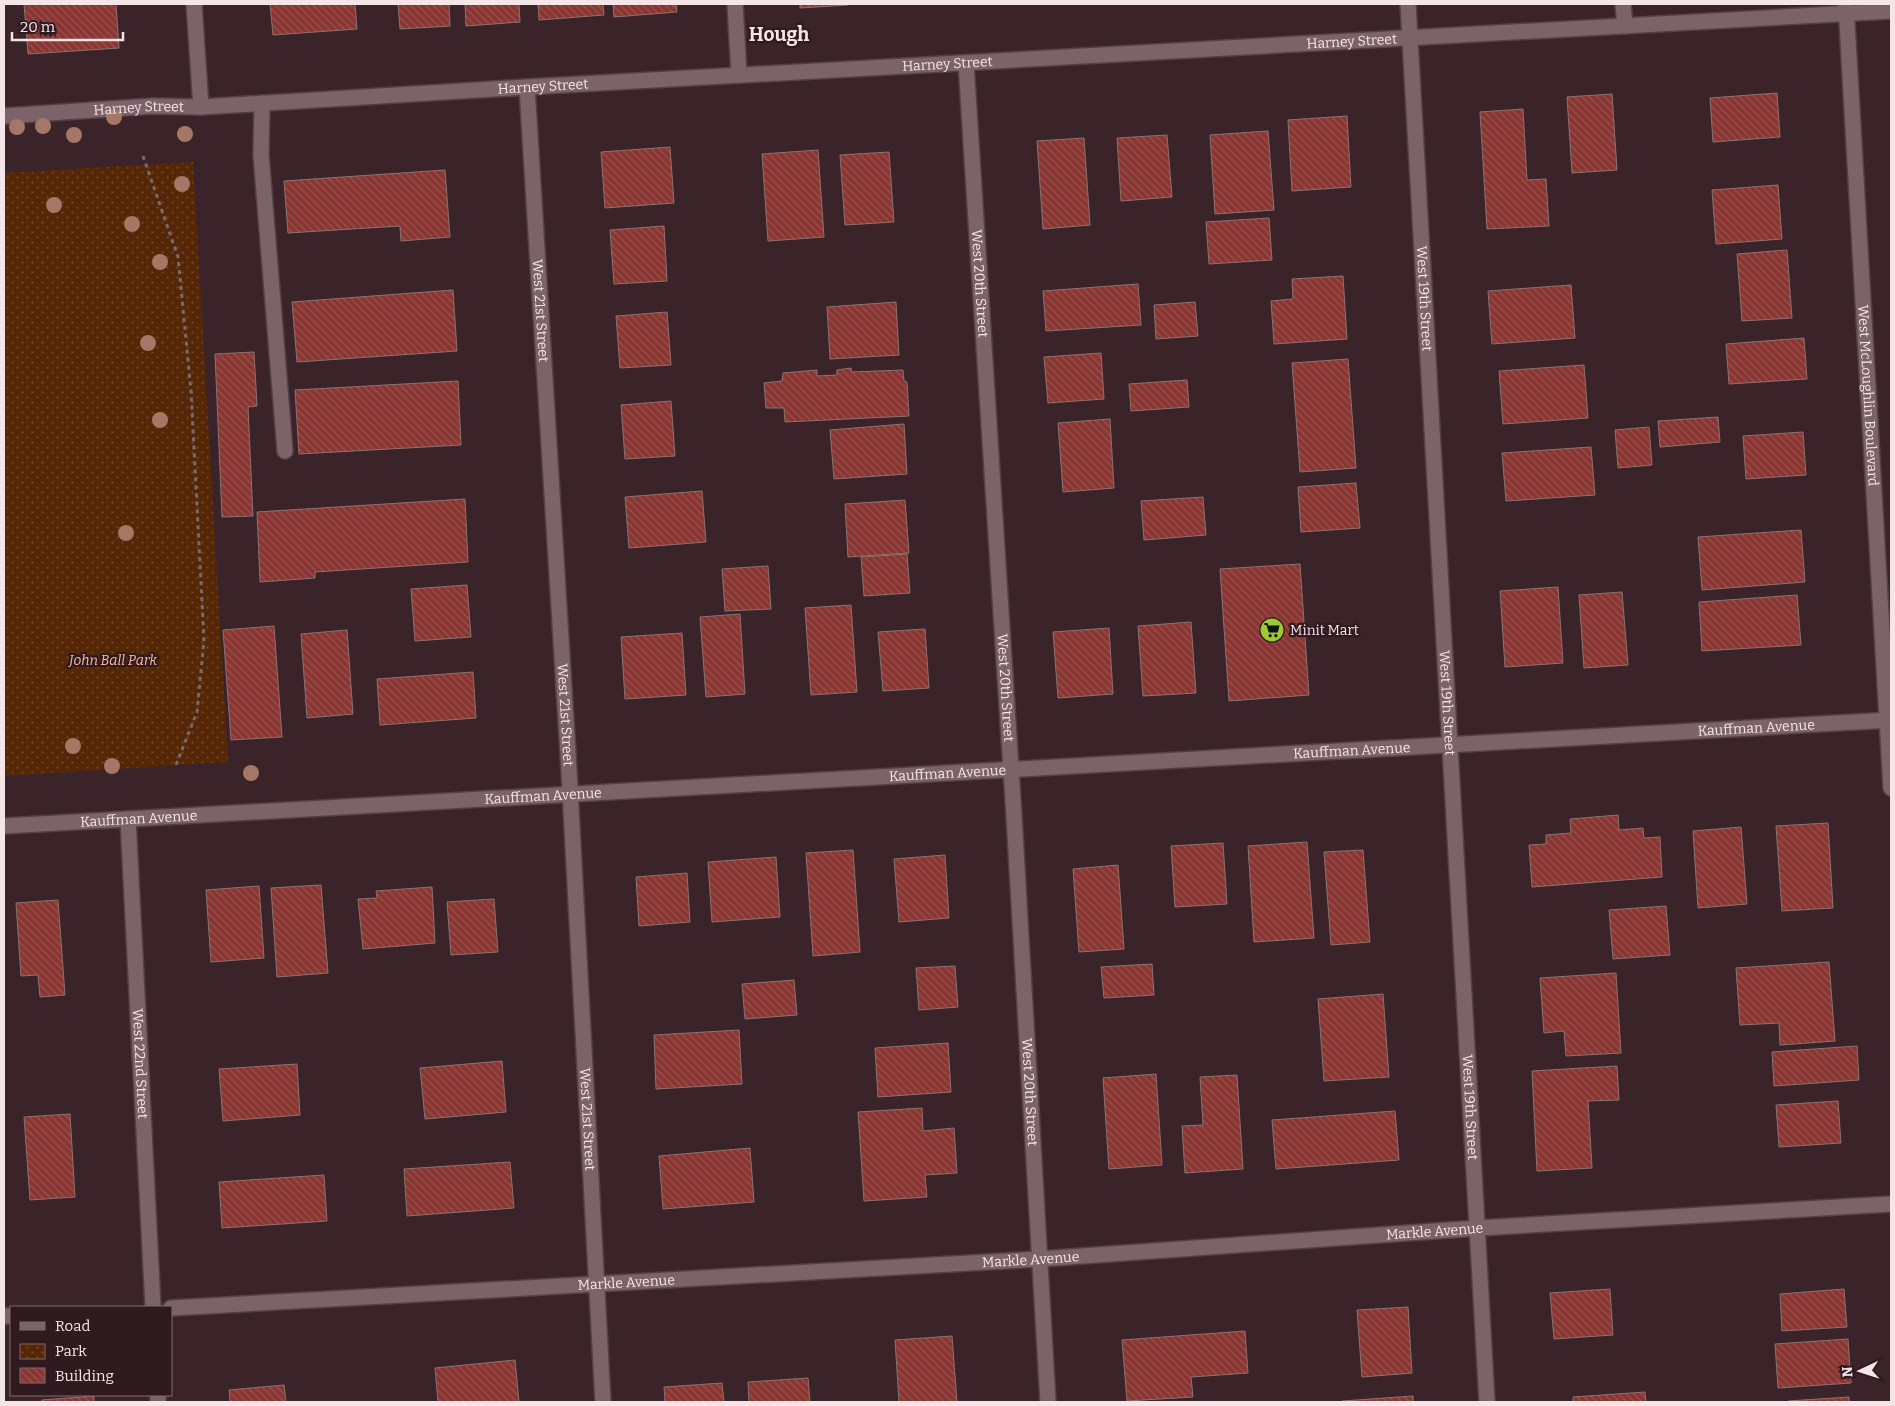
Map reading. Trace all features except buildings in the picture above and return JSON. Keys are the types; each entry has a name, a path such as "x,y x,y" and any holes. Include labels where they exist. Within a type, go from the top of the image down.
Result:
{"street":[{"path":"194,4 200,107"},
{"path":"735,4 739,75"},
{"name":"West 19th Street","path":"1408,4 1487,1402"},
{"path":"1623,4 1624,26"},
{"name":"Harney Street","path":"4,116 153,106 200,107 1624,26 1846,9 1891,12"},
{"name":"West McLoughlin Boulevard","path":"1846,9 1889,720 1891,788"},
{"name":"West 20th Street","path":"966,63 1048,1402"},
{"name":"West 21st Street","path":"527,87 570,795 603,1402"},
{"path":"262,103 261,155 285,451"},
{"name":"Kauffman Avenue","path":"4,826 1889,720"},
{"name":"West 22nd Street","path":"128,819 153,1306"},
{"name":"Markle Avenue","path":"172,1308 1040,1259 1478,1228 1891,1204"}],"path":[{"path":"143,156 178,257 192,420 204,640 198,712 176,765"}],"green space":[{"name":"John Ball Park","path":"193,162 228,762 4,776 4,173"}],"place":[{"name":"Minit Mart","path":"1272,630"}],"district":[{"name":"Hough","path":"779,34"}]}
